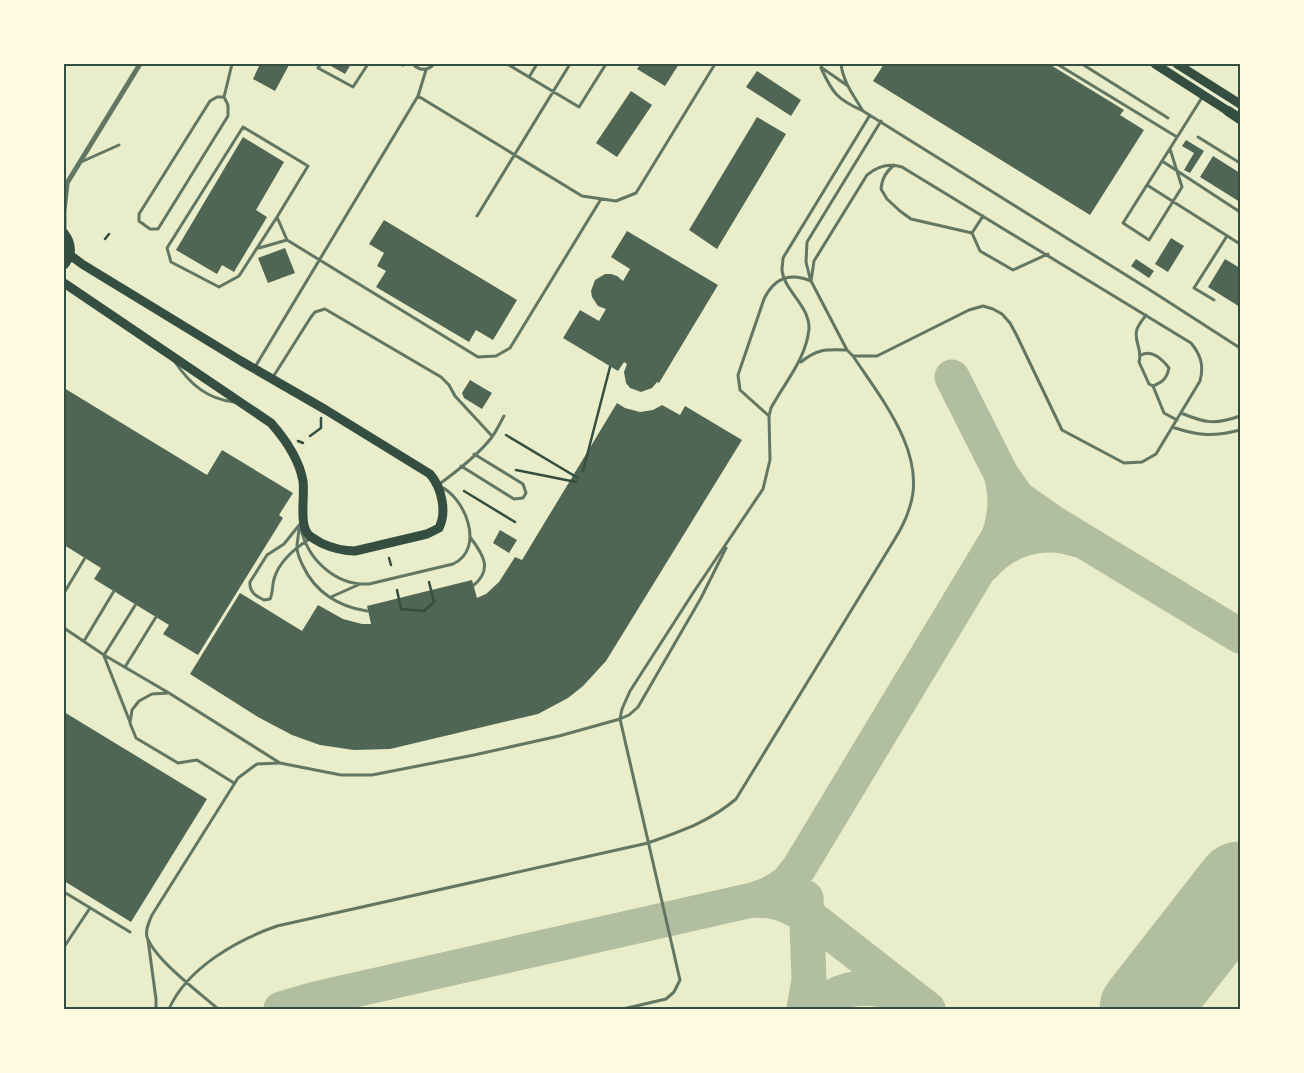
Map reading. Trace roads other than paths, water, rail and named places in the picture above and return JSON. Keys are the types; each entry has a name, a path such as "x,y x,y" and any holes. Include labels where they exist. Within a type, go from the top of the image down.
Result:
{"highway":[{"path":"1228,111 1240,119"}],"main road":[{"path":"1155,64 1228,111"},
{"path":"1177,64 1240,104"},
{"path":"64,233 71,247 70,255 64,265"},
{"path":"64,283 271,423 294,456 303,480 302,520 308,540 344,551 355,551 435,531 439,528 443,514 438,485 430,474 70,255"}],"street":[{"path":"64,188 140,64"},
{"path":"64,233 64,212 68,181"}],"lane":[{"path":"224,97 217,97 210,101 139,214 138,221 150,229 158,229 228,116 228,105 224,97 232,64"},
{"path":"321,64 318,68 353,88 368,64"},
{"path":"400,64 406,64"},
{"path":"413,64 417,68 426,70"},
{"path":"254,368 418,96 426,70 434,64"},
{"path":"507,64 579,107 606,64"},
{"path":"529,76 537,64"},
{"path":"477,216 570,64"},
{"path":"418,96 582,196 616,201 636,193 715,64"},
{"path":"841,64 842,73 848,87 863,111"},
{"path":"1057,64 1177,137"},
{"path":"1082,64 1168,118"},
{"path":"821,66 848,87"},
{"path":"821,66 833,91 843,102 881,121 1240,348"},
{"path":"1170,150 1182,187 1149,240 1123,223 1204,95"},
{"path":"623,1009 666,999 674,992 680,980 620,719 622,709 630,692 693,592 763,489 770,460 769,416 776,400 800,362 807,337 808,322 804,310 784,278 782,269 783,258 870,116"},
{"path":"169,1009 186,982 221,954 239,942 277,926 648,843 702,823 721,812 736,799 904,523 911,504 914,476 907,444 891,415 853,356 847,350 811,281 806,262 807,242 881,121"},
{"path":"243,127 308,166 277,217 239,276 219,287 171,262 167,248 243,127"},
{"path":"1198,137 1240,163"},
{"path":"78,163 119,144"},
{"path":"1162,161 1240,212"},
{"path":"811,281 814,261 867,174 879,167 894,165 902,167 1048,254 1191,343 1201,359 1203,370 1200,381 1156,454 1148,459 1134,463 1124,463 1062,430 1010,322 993,309 983,306 969,310 877,356 853,356"},
{"path":"894,165 886,172 882,180 881,189 887,199 900,211 911,219 972,233"},
{"path":"1147,185 1240,244"},
{"path":"277,217 287,240 478,357 496,356 510,348 602,199"},
{"path":"972,233 983,216"},
{"path":"972,233 980,251 1013,270 1048,254"},
{"path":"1214,300 1194,288 1227,236"},
{"path":"257,248 287,240"},
{"path":"769,416 740,390 738,375 768,290 784,278 801,277 811,281"},
{"path":"272,379 311,317 315,312 325,309 442,377 456,396 492,436"},
{"path":"1146,315 1136,331 1136,340 1141,355 1139,362 1149,384 1153,386 1164,413 1177,420"},
{"path":"800,362 813,353 822,350 847,350"},
{"path":"1141,355 1145,353 1153,354 1164,361 1169,368 1168,376 1153,386"},
{"path":"1181,413 1202,422 1222,422 1240,416"},
{"path":"308,540 309,551 326,570 336,576 360,584 369,584 459,561 468,551 470,536 468,522 454,496 446,488 438,485 492,436 504,416"},
{"path":"1172,427 1193,434 1219,435 1240,430"},
{"path":"461,466 514,499 523,498 526,493 523,484 474,454"},
{"path":"302,520 284,544 263,559 250,582 253,593 264,600 270,599 278,568 282,562 308,540"},
{"path":"302,520 297,548 309,578 331,598 354,609 368,611"},
{"path":"470,536 482,555 485,568 480,580 474,586"},
{"path":"156,1009 147,927 152,915 238,778 257,764 280,762 341,775 372,775 559,736 629,715 638,707 701,598 730,538"},
{"path":"64,593 85,558"},
{"path":"331,598 360,584"},
{"path":"84,641 114,591"},
{"path":"104,655 136,604"},
{"path":"125,667 156,617"},
{"path":"64,628 104,655 280,762"},
{"path":"104,655 136,738 178,763 197,760 234,783"},
{"path":"130,723 132,710 139,701 152,694 169,693"},
{"path":"64,892 130,932"},
{"path":"64,947 90,908"},
{"path":"147,937 163,959 186,982 218,1009"}]}
